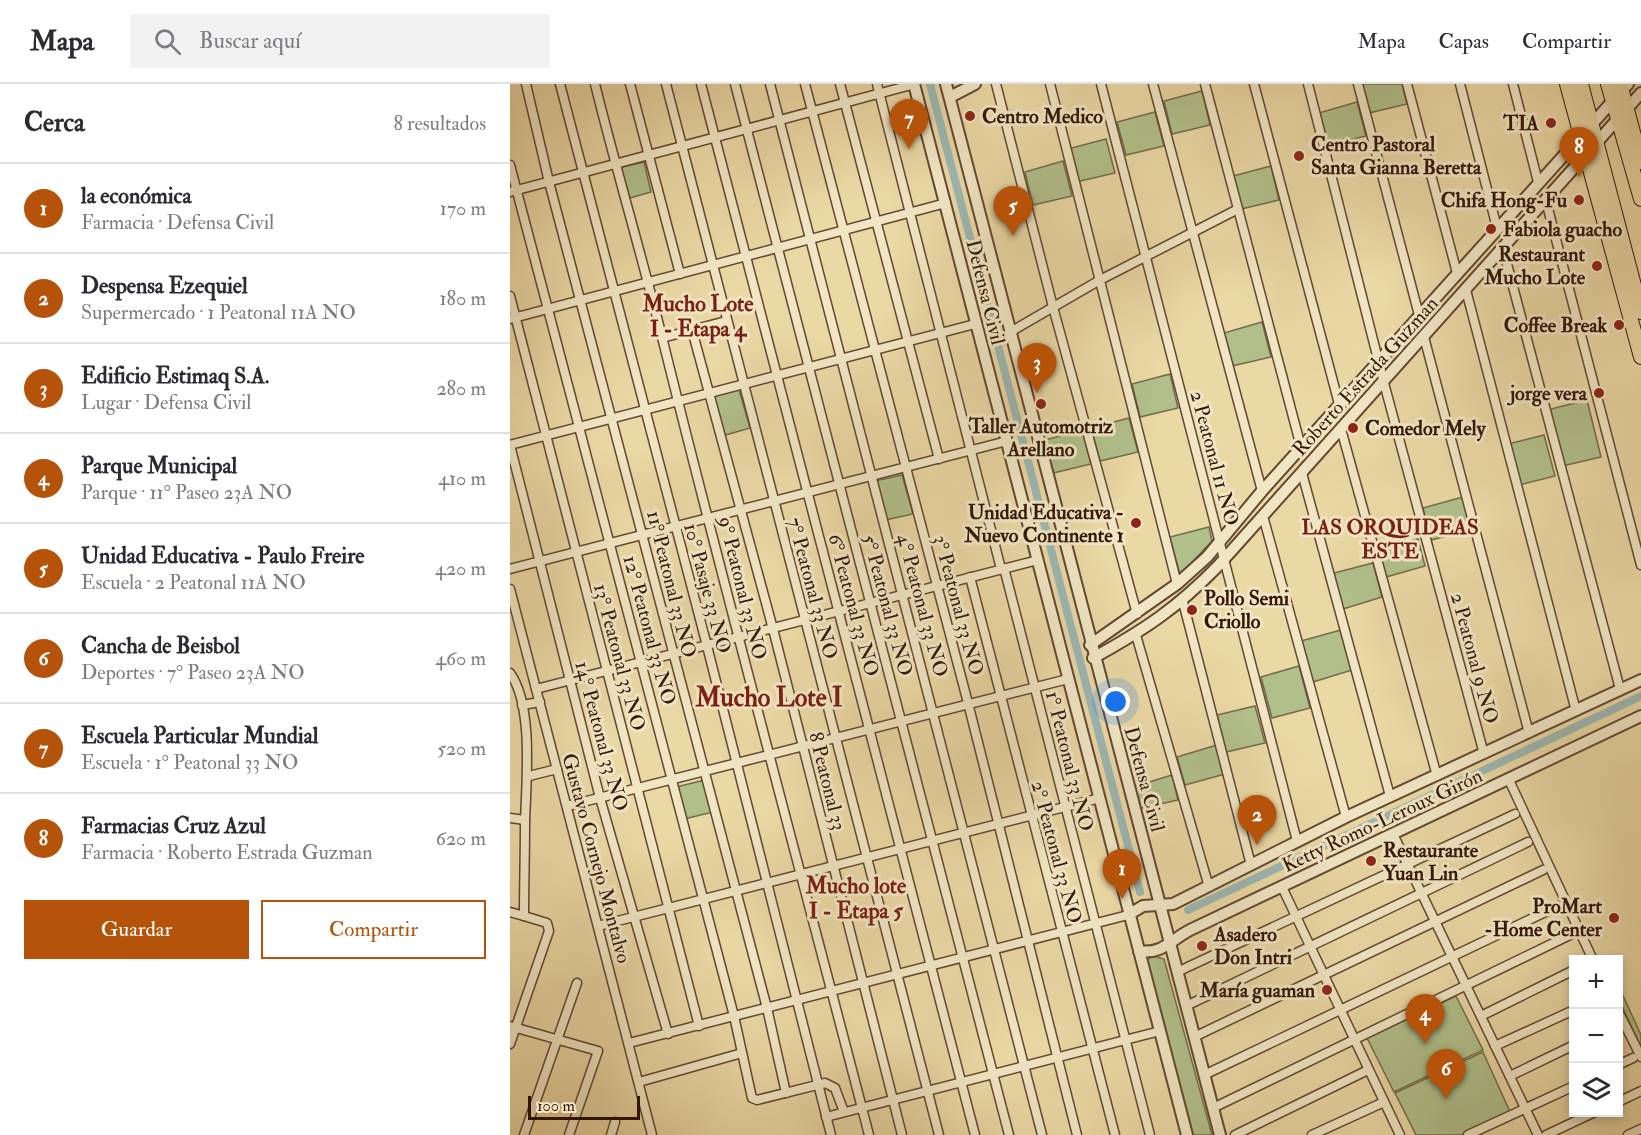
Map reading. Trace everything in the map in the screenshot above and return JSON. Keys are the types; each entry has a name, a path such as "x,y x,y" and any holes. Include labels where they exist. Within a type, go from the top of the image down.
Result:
{"main road":[{"path":"1567,84 1641,357"},
{"path":"1581,84 1641,312"},
{"path":"1608,84 1620,90 1641,162"},
{"path":"1620,90 1617,120 1641,200"}],"street":[{"name":"11° Peatonal 33 NO","path":"526,84 549,182 767,1008 786,1093"},
{"name":"10° Pasaje 33 NO","path":"560,84 612,291 707,646 831,1135"},
{"name":"9° Peatonal 33 NO","path":"595,84 662,338 676,402 708,518 737,638 770,754 869,1135"},
{"path":"630,84 680,274"},
{"name":"7° Peatonal 33 NO","path":"666,84 939,1135"},
{"name":"6° Peatonal 33 NO","path":"701,84 975,1135"},
{"name":"5° Peatonal 33 NO","path":"735,84 807,368 872,604 900,721 1009,1135"},
{"name":"4° Peatonal 33 NO","path":"770,84 1042,1135"},
{"name":"3° Peatonal 33 NO","path":"805,84 873,351 968,703 1077,1135"},
{"path":"840,84 906,342 939,459"},
{"name":"1° Peatonal 33 NO","path":"877,84 1150,1135"},
{"path":"513,191 915,84"},
{"name":"Defensa Civil","path":"915,84 975,324 1187,1135"},
{"name":"Defensa Civil","path":"946,84 1012,331 1090,645 1220,1135"},
{"path":"950,97 975,84"},
{"path":"996,84 1053,307 1137,614"},
{"path":"1050,84 1177,584"},
{"name":"2 Peatonal 11 NO","path":"1101,84 1220,541 1220,564 1297,841"},
{"path":"1153,84 1262,491"},
{"path":"1205,84 1301,447"},
{"path":"1254,84 1340,404"},
{"name":"2 Peatonal 9 NO","path":"1308,84 1384,383 1484,754"},
{"path":"1358,84 1419,315"},
{"path":"1407,84 1457,273"},
{"path":"1460,84 1497,228"},
{"path":"1513,84 1538,182"},
{"name":"Roberto Estrada Guzman","path":"1090,645 1177,584 1207,557 1262,491 1620,90"},
{"name":"Roberto Estrada Guzman","path":"1094,658 1136,635 1183,602 1220,564 1641,93"},
{"name":"12° Peatonal 33 NO","path":"510,165 513,191 548,309 642,663 734,1016 752,1098 757,1101 786,1093"},
{"path":"1546,201 1641,565"},
{"path":"513,318 946,203"},
{"path":"1012,331 1100,280 1238,209"},
{"path":"1503,249 1620,689"},
{"path":"1466,290 1576,711"},
{"name":"13° Peatonal 33 NO","path":"510,296 513,318 608,672 699,1026"},
{"path":"662,338 726,321"},
{"path":"510,445 975,324"},
{"name":"8 Peatonal 33","path":"692,330 773,629 902,1135"},
{"path":"1424,337 1529,732"},
{"path":"1391,348 1390,358 1393,361 1404,360"},
{"path":"1362,380 1368,378 1375,382 1374,394"},
{"path":"1341,429 1437,776"},
{"path":"510,569 1007,441"},
{"name":"14° Peatonal 33 NO","path":"510,445 539,562 572,679 600,798 668,1034"},
{"path":"1302,473 1390,796"},
{"path":"1263,516 1346,817"},
{"path":"1230,528 1234,541 1245,538"},
{"path":"1207,557 1216,558 1220,564"},
{"path":"536,689 1038,561"},
{"name":"2° Peatonal 33 NO","path":"970,577 999,696 1115,1135"},
{"name":"Gustavo Cornejo Montalvo","path":"510,590 511,601 540,702 652,1135"},
{"path":"1183,602 1251,865"},
{"path":"1136,635 1209,886"},
{"path":"510,672 522,705 529,776 525,820 524,916"},
{"path":"567,806 1068,679"},
{"name":"Ketty Romo-Leroux Girón","path":"1128,915 1143,906 1161,907 1173,904 1346,817 1641,680"},
{"path":"522,705 540,702"},
{"name":"Ketty Romo-Leroux Girón","path":"1139,951 1156,951 1182,934 1641,716"},
{"path":"529,776 557,769"},
{"path":"1509,780 1591,955"},
{"path":"598,926 1100,798"},
{"path":"1177,972 1515,814"},
{"path":"510,818 525,820"},
{"path":"1394,834 1538,1135"},
{"path":"1186,1006 1528,842"},
{"path":"1194,1037 1543,870"},
{"path":"1282,887 1398,1133 1388,1135"},
{"path":"1204,1075 1558,906"},
{"path":"510,912 547,923 549,931 513,1027 510,1044"},
{"path":"628,1043 1061,930 1128,915"},
{"path":"1213,1108 1572,934"},
{"path":"1481,1016 1569,972"},
{"path":"524,1135 577,983"},
{"path":"1495,1046 1569,1012"},
{"path":"1623,1023 1637,1058"},
{"path":"513,1027 598,1051 569,1135"},
{"path":"826,1117 1160,1031"},
{"path":"1510,1076 1569,1047"},
{"path":"639,1082 742,1053"},
{"path":"1234,1135 1368,1070"},
{"path":"786,1093 818,1083 831,1085 835,1089 844,1112"},
{"path":"1468,1135 1569,1088"},
{"path":"1623,1100 1641,1091"},
{"path":"1312,1135 1384,1102"},
{"path":"1546,1135 1586,1117"},
{"path":"611,1135 615,1122"},
{"path":"1628,1135 1641,1129"}],"green space":[{"path":"1362,84 1402,84 1407,104 1369,113"},
{"path":"1202,91 1210,125 1172,134 1164,101"},
{"path":"1357,102 1366,136 1327,145 1319,113"},
{"path":"1155,112 1164,146 1126,155 1117,122"},
{"path":"1106,139 1115,173 1076,182 1068,149"},
{"path":"1063,161 1072,196 1033,205 1025,172"},
{"path":"644,162 651,192 626,199 618,168"},
{"path":"1271,166 1279,200 1241,209 1233,176"},
{"path":"1262,322 1271,357 1232,366 1224,333"},
{"path":"1170,374 1178,408 1140,417 1132,384"},
{"path":"739,390 750,428 722,436 711,396"},
{"path":"1587,400 1601,457 1562,466 1547,410"},
{"path":"1129,418 1138,452 1100,461 1091,428"},
{"path":"1082,430 1091,464 1053,473 1045,440"},
{"path":"1544,435 1555,476 1519,485 1508,444"},
{"path":"902,475 913,514 885,520 875,481"},
{"path":"1463,497 1471,530 1431,540 1423,508"},
{"path":"1209,527 1212,541 1180,575 1170,537"},
{"path":"1418,539 1425,566 1386,577 1379,549"},
{"path":"1373,563 1382,597 1343,609 1334,573"},
{"path":"1341,630 1352,670 1313,682 1301,641"},
{"path":"1299,666 1310,708 1272,718 1261,677"},
{"path":"1255,706 1265,743 1226,752 1217,715"},
{"path":"1217,745 1225,774 1185,785 1177,757"},
{"path":"1172,775 1178,800 1138,809 1133,787"},
{"path":"705,780 713,812 684,819 676,787"},
{"path":"1153,956 1164,959 1212,1135 1189,1135 1147,960"},
{"path":"1456,996 1483,1050 1394,1092 1367,1038"},
{"path":"1623,996 1641,1035 1641,1047 1623,1009"},
{"path":"1483,1052 1510,1112 1461,1135 1416,1135 1395,1093"}],"waterway":[{"path":"930,84 1140,892"},
{"path":"1188,910 1641,696"}],"place":[{"name":"Centro Medico","path":"970,116"},
{"name":"TIA","path":"1551,123"},
{"name":"Escuela Particular Mundial","path":"909,149"},
{"name":"Centro Pastoral Santa Gianna Beretta","path":"1299,156"},
{"name":"Farmacias Cruz Azul","path":"1579,177"},
{"name":"Chifa Hong-Fu","path":"1579,200"},
{"name":"Fabiola guacho","path":"1491,229"},
{"name":"Unidad Educativa - Paulo Freire","path":"1013,236"},
{"name":"Restaurant Mucho Lote","path":"1597,266"},
{"name":"Coffee Break","path":"1619,325"},
{"name":"Edificio Estimaq S.A.","path":"1037,393"},
{"name":"jorge vera","path":"1599,393"},
{"name":"Taller Automotriz Arellano","path":"1041,404"},
{"name":"Comedor Mely","path":"1353,428"},
{"name":"Unidad Educativa - Nuevo Continente 1","path":"1136,523"},
{"name":"Pollo Semi Criollo","path":"1192,610"},
{"name":"Despensa Ezequiel","path":"1257,845"},
{"name":"Restaurante Yuan Lin","path":"1371,861"},
{"name":"la económica","path":"1122,899"},
{"name":"ProMart -Home Center","path":"1614,918"},
{"name":"Asadero Don Intri","path":"1202,946"},
{"name":"María guaman","path":"1327,990"},
{"name":"Parque Municipal","path":"1425,1044"},
{"name":"Cancha de Beisbol","path":"1446,1099"}],"district":[{"name":"Mucho Lote I - Etapa 4","path":"698,316"},
{"name":"LAS ORQUIDEAS ESTE","path":"1390,539"},
{"name":"Mucho Lote I","path":"769,697"},
{"name":"Mucho lote I - Etapa 5","path":"856,898"}]}
